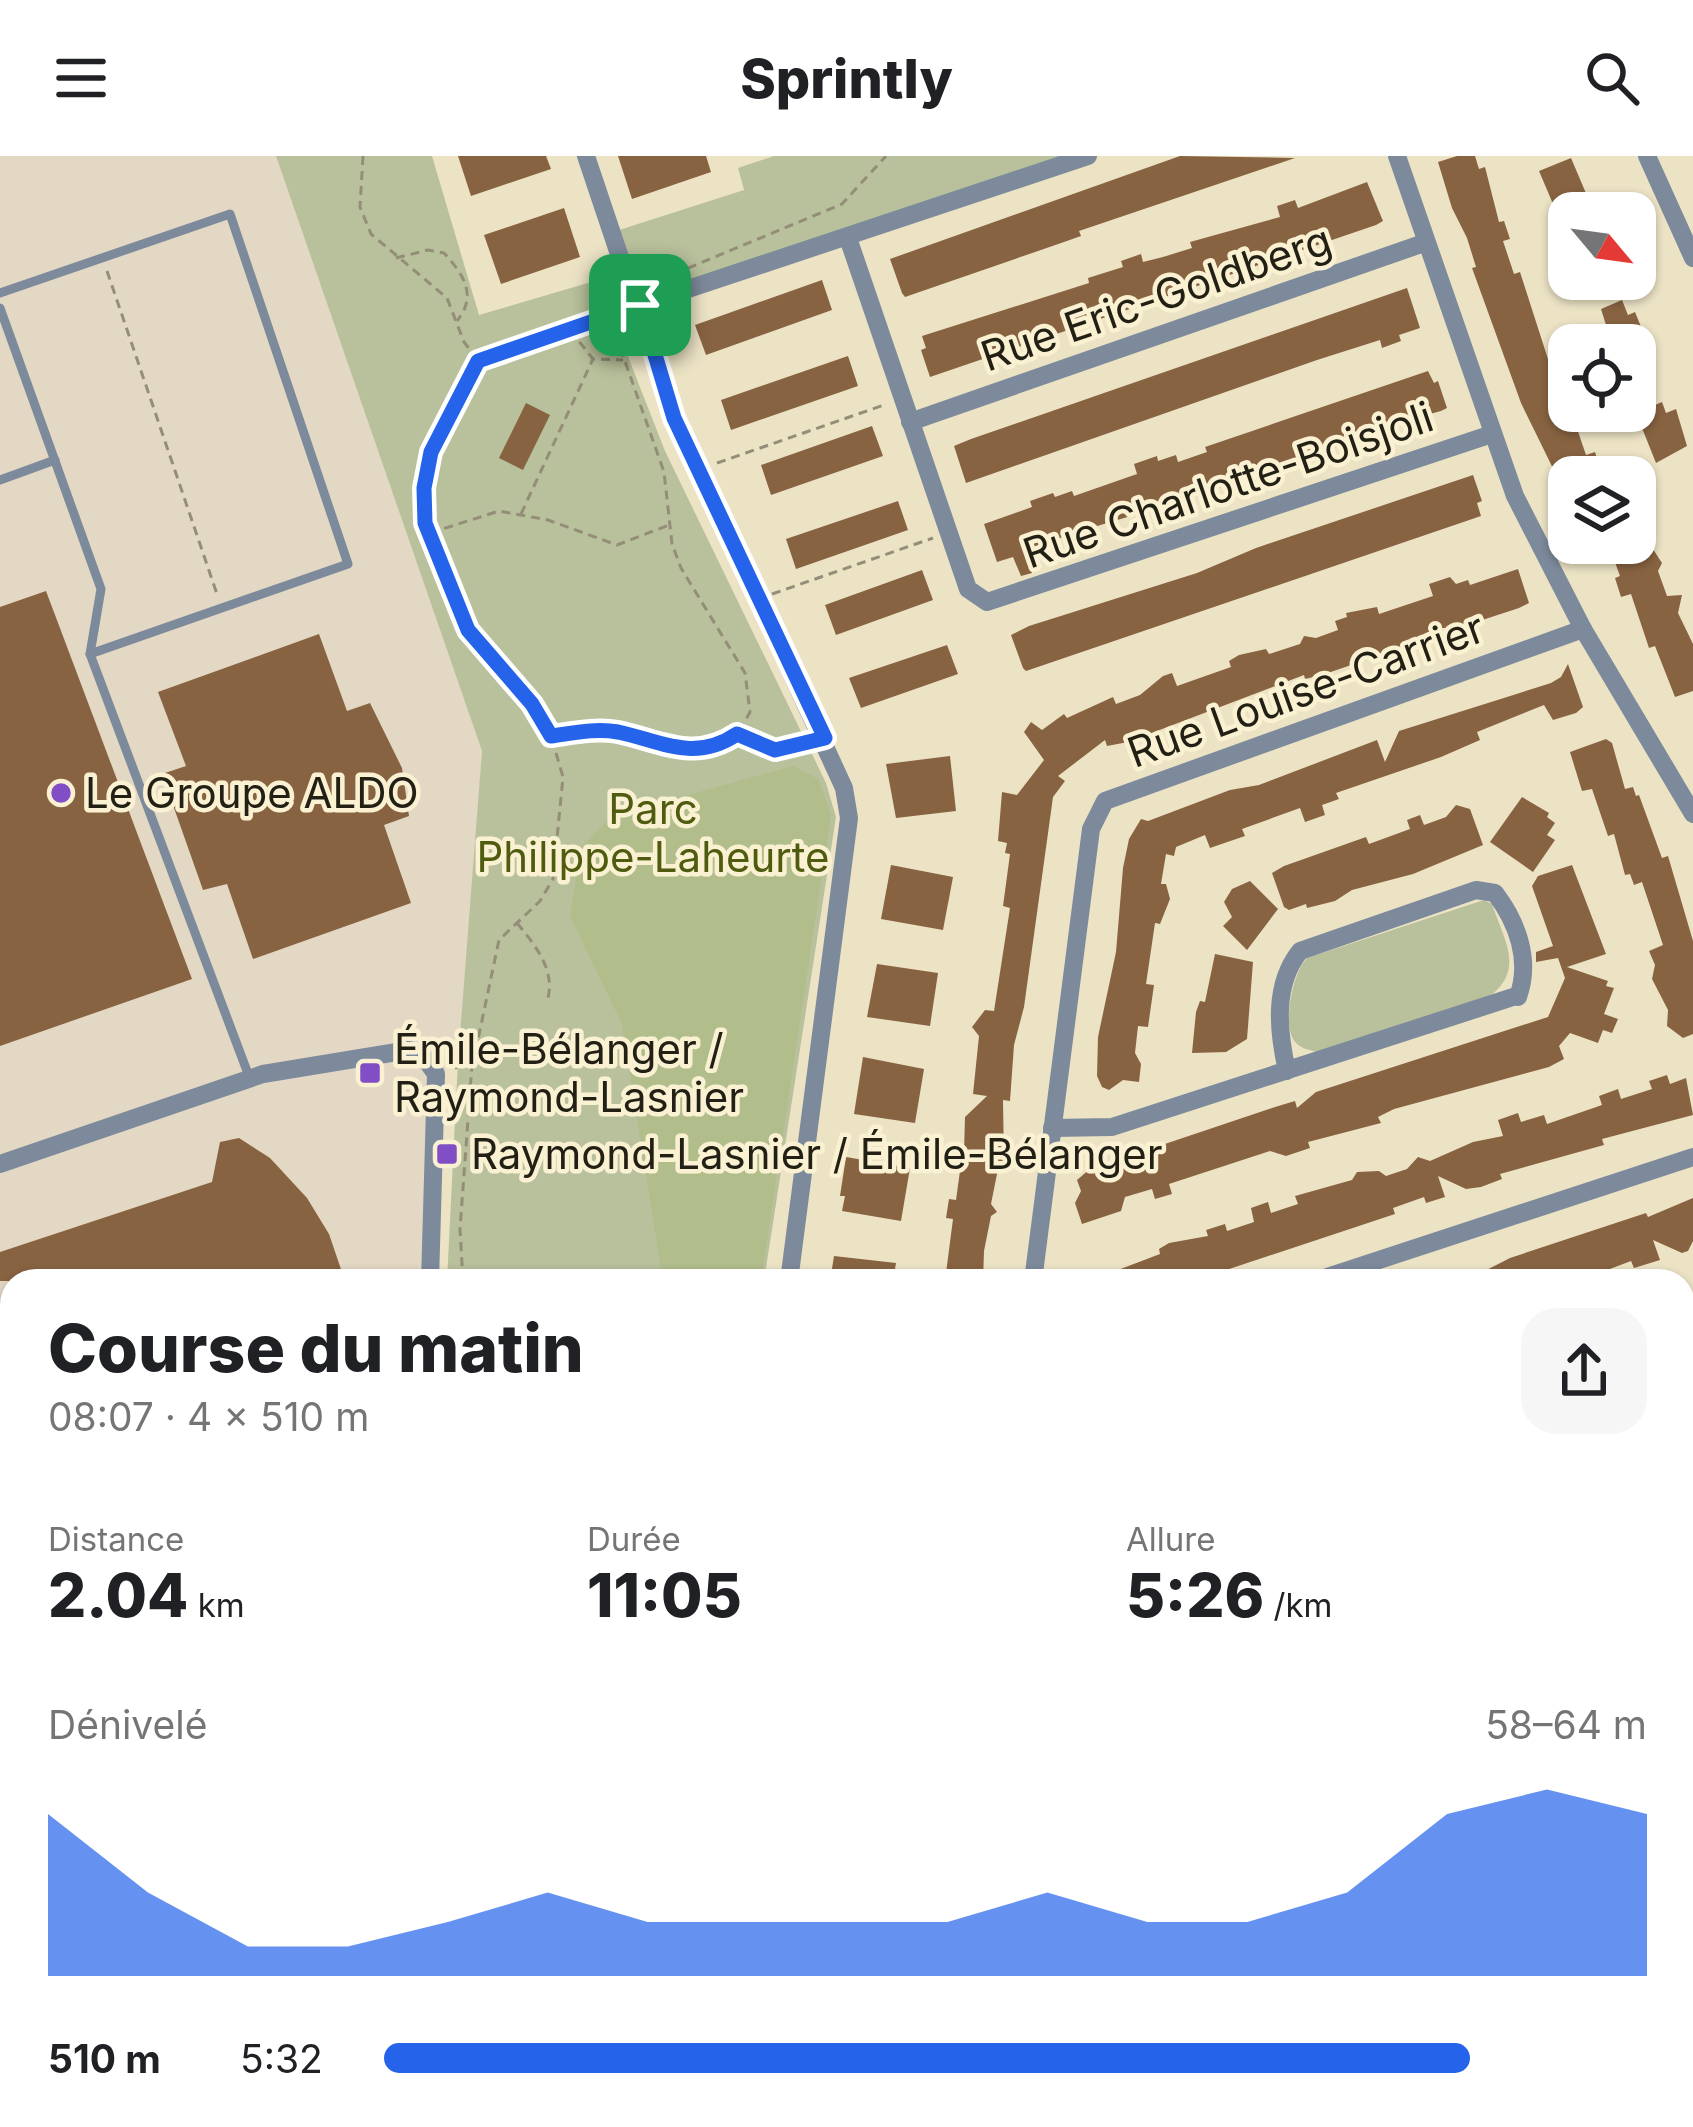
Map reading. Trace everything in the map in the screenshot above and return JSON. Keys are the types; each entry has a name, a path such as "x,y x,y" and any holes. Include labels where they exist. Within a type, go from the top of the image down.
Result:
{"street":[{"path":"586,156 640,305 674,418 825,738 844,788 849,818 791,1269"},
{"path":"640,305 1088,156"},
{"path":"1397,156 1515,496 1583,628 1691,804"},
{"path":"1647,156 1693,258"},
{"path":"848,238 910,422"},
{"name":"Rue Eric-Goldberg","path":"910,422 1424,243"},
{"name":"Rue Charlotte-Boisjoli","path":"910,422 968,590 987,602 1492,434"},
{"name":"Rue Louise-Carrier","path":"1034,1269 1091,829 1105,801 1583,628"},
{"path":"1052,1128 1112,1127 1287,1071 1518,997 1527,972 1510,913 1495,892 1476,890 1300,951 1288,966 1277,1027 1287,1071"},
{"path":"0,1164 250,1079 409,1050 424,1057 436,1074 430,1269"},
{"path":"1352,1269 1693,1156"}],"lane":[{"path":"0,293 230,214 348,564 91,654"},
{"path":"0,308 101,589 91,654 250,1079"},
{"path":"0,480 55,460"}],"path":[{"path":"363,156 358,179 360,207 371,234 447,298 478,361"},
{"path":"668,280 682,268 842,204 886,156"},
{"path":"394,258 428,250 444,253 467,286 468,305 457,322"},
{"path":"103,258 222,608"},
{"path":"462,1269 460,1229 472,1063 490,965 499,940 540,901 554,878 563,777 551,736 532,704 468,630 430,533 424,488 431,452 478,361 640,305"},
{"path":"551,736 617,732 662,748 689,749 725,742 737,734 750,712 745,673 681,568 664,472 608,314"},
{"path":"568,328 593,359 625,360"},
{"path":"521,514 593,359"},
{"path":"698,470 887,404"},
{"path":"430,533 499,511 617,545 671,524"},
{"path":"759,599 930,539"},
{"path":"737,734 775,750 825,738"},
{"path":"516,921 546,965 551,980 548,998"},
{"path":"436,1074 472,1063"}],"shaded area":[{"path":"0,156 276,156 482,751 463,1020 426,1124 422,1269 0,1269"}],"green space":[{"name":"Parc Philippe-Laheurte","path":"276,156 432,156 479,315 598,280 665,451 826,783 836,817 766,1269 448,1269 482,751"},
{"path":"774,156 1085,156 640,305 613,232 744,190 738,168"},
{"path":"793,766 818,779 831,814 763,1269 661,1269 622,1024 570,916 581,848 612,816"},
{"path":"1484,900 1492,904 1509,953 1507,975 1490,996 1318,1052 1294,1041 1291,996 1307,958"}],"building":[{"path":"458,156 546,156 551,169 471,196"},
{"path":"618,156 706,156 711,172 632,199"},
{"path":"1180,156 1295,158 1079,231 1081,236 905,297 902,293 890,259"},
{"path":"1475,156 1479,169 1485,167 1499,222 1504,221 1510,239 1503,241 1514,274 1520,272 1548,359 1548,432 1578,432 1586,455 1595,452 1596,456 1548,458 1521,403 1438,162"},
{"path":"1571,158 1585,192 1548,192 1539,171"},
{"path":"1367,182 1383,221 1376,225 930,377 921,350 926,348 922,336 1089,283 1088,278 1123,267 1121,261 1141,254 1143,262 1163,257 1192,248 1190,242 1280,217 1277,206 1295,200 1298,208"},
{"path":"564,208 580,257 501,284 484,235"},
{"path":"822,280 832,310 706,355 695,325"},
{"path":"1407,288 1420,328 1399,335 1401,341 1382,348 1380,340 1317,360 966,483 954,446"},
{"path":"1622,300 1628,315 1635,312 1640,324 1606,324 1601,309"},
{"path":"848,356 858,386 731,430 721,400"},
{"path":"1428,371 1434,383 1438,381 1447,408 1441,411 1378,428 1369,436 1201,494 1199,490 1161,507 1067,535 1026,554 1032,573 1021,576 1013,557 997,562 984,524 1032,507 1030,501 1053,493 1055,497 1072,491 1074,496 1137,474 1134,464 1176,455 1178,462 1207,452 1205,447"},
{"path":"1662,402 1666,413 1676,409 1687,446 1656,463 1644,432 1656,432 1656,405"},
{"path":"526,403 550,415 523,470 499,458"},
{"path":"872,426 883,456 771,495 761,465"},
{"path":"1473,475 1482,501 1477,503 1481,516 1026,671 1023,668 1011,635 1029,626 1197,573 1256,548"},
{"path":"898,501 908,530 796,569 786,539"},
{"path":"1656,554 1662,563 1658,571 1667,596 1682,595 1678,613 1693,644 1693,691 1675,697 1655,646 1649,648 1631,594 1621,597 1615,578 1620,576 1616,564 1656,564"},
{"path":"1518,569 1529,603 1458,628 1434,628 1436,636 1322,675 1305,679 1304,675 1128,742 1107,746 1105,740 1058,776 1065,781 1053,797 1024,1007 1014,1045 1010,1101 1003,1100 1004,1165 998,1169 991,1204 997,1212 991,1216 983,1269 947,1269 953,1219 946,1218 949,1199 956,1200 960,1171 953,1170 955,1152 964,1153 965,1117 987,1096 973,1094 979,1036 972,1027 985,1010 994,1011 1010,908 1003,906 1010,854 1005,853 1007,843 998,841 1002,792 1017,795 1044,760 1024,732 1031,722 1042,730 1064,714 1067,718 1113,697 1116,704 1140,695 1172,673 1177,686 1231,667 1229,661 1239,655 1266,649 1269,654 1300,644 1304,636 1316,638 1338,630 1335,621 1347,617 1346,613 1377,607 1379,614 1433,596 1429,584 1450,577 1456,584 1468,580 1470,585"},
{"path":"922,570 933,600 836,635 825,605"},
{"name":"Le Groupe ALDO","path":"46,591 192,979 0,1046 0,607"},
{"path":"319,634 347,711 370,703 402,768 409,816 384,825 411,903 253,959 227,884 203,890 162,774 186,766 158,692"},
{"path":"947,645 958,674 861,708 849,678"},
{"path":"1568,664 1583,707 1576,713 1553,720 1544,705 1477,732 1480,740 1441,757 1336,793 1339,799 1322,805 1325,815 1305,822 1300,808 1242,829 1245,836 1210,848 1205,835 1176,847 1174,856 1166,854 1161,884 1166,884 1170,899 1160,924 1155,923 1146,984 1154,985 1148,1027 1138,1026 1135,1053 1141,1064 1139,1082 1123,1080 1109,1090 1102,1087 1097,1076 1098,1037 1116,952 1123,868 1129,839 1141,819 1148,821 1230,790 1259,785 1377,740 1385,762 1399,731 1551,683"},
{"path":"1606,739 1612,743 1625,789 1633,787 1639,795 1662,858 1668,856 1693,941 1693,1034 1683,1038 1667,1026 1668,1010 1652,979 1655,965 1649,951 1663,945 1642,882 1634,885 1630,874 1625,875 1614,834 1608,836 1592,789 1582,791 1570,752"},
{"path":"950,756 956,811 896,818 886,764"},
{"path":"1522,797 1549,813 1547,817 1555,823 1547,835 1555,840 1533,872 1490,842"},
{"path":"1456,805 1470,809 1483,845 1413,874 1352,890 1335,901 1307,908 1306,904 1289,910 1284,907 1272,873 1366,837 1369,844 1410,829 1407,820 1420,815 1424,825 1446,817"},
{"path":"891,865 953,877 943,930 881,919"},
{"path":"1572,865 1606,954 1567,967 1608,981 1606,986 1614,988 1604,1014 1618,1019 1612,1033 1603,1030 1598,1043 1570,1033 1559,1046 1564,1059 1549,1067 1394,1109 1378,1117 1381,1123 1308,1142 1310,1148 1286,1156 1270,1151 1169,1184 1172,1194 1155,1199 1152,1189 1125,1197 1121,1211 1082,1224 1075,1203 1081,1191 1077,1180 1091,1168 1142,1157 1141,1152 1295,1101 1297,1108 1316,1092 1548,1017 1565,978 1558,958 1536,962 1536,952 1553,946 1532,886 1538,876"},
{"path":"1250,881 1278,909 1247,950 1223,926 1232,917 1224,902 1232,889"},
{"path":"1215,954 1253,962 1247,1039 1226,1052 1192,1053 1196,1012 1200,1001 1205,1002"},
{"path":"877,964 938,973 930,1026 867,1017"},
{"path":"863,1057 924,1069 915,1123 854,1114"},
{"path":"1667,1075 1670,1084 1686,1078 1693,1115 1602,1139 1604,1145 1500,1174 1502,1179 1481,1187 1466,1189 1438,1176 1445,1197 1426,1203 1424,1197 1393,1208 1395,1214 1229,1269 1121,1269 1160,1254 1159,1249 1169,1243 1208,1236 1206,1230 1225,1224 1227,1231 1254,1222 1251,1208 1268,1202 1271,1213 1298,1204 1295,1196 1352,1180 1357,1172 1379,1171 1386,1176 1407,1169 1418,1157 1430,1161 1473,1142 1503,1136 1498,1120 1518,1113 1521,1122 1544,1115 1547,1124 1602,1105 1599,1096 1618,1089 1621,1099 1652,1089 1649,1081"},
{"path":"239,1138 270,1158 307,1198 329,1234 341,1269 0,1269 0,1252 212,1182 220,1142"},
{"path":"846,1157 910,1168 901,1221 842,1211"},
{"path":"1693,1198 1693,1241 1688,1251 1682,1253 1653,1240 1660,1260 1634,1268 1631,1261 1610,1269 1488,1269 1646,1213 1648,1217"},
{"path":"834,1256 896,1263 895,1269 832,1269"}],"place":[{"name":"Le Groupe ALDO","path":"61,793"},
{"name":"Émile-Bélanger / Raymond-Lasnier","path":"370,1073"},
{"name":"Raymond-Lasnier / Émile-Bélanger","path":"447,1154"}],"route":[{"path":"640,305 674,418 825,738 775,750 737,734 725,742 689,749 662,748 617,732 587,730 551,736 532,704 468,630 425,523 424,488 431,452 478,361 640,305"}]}
